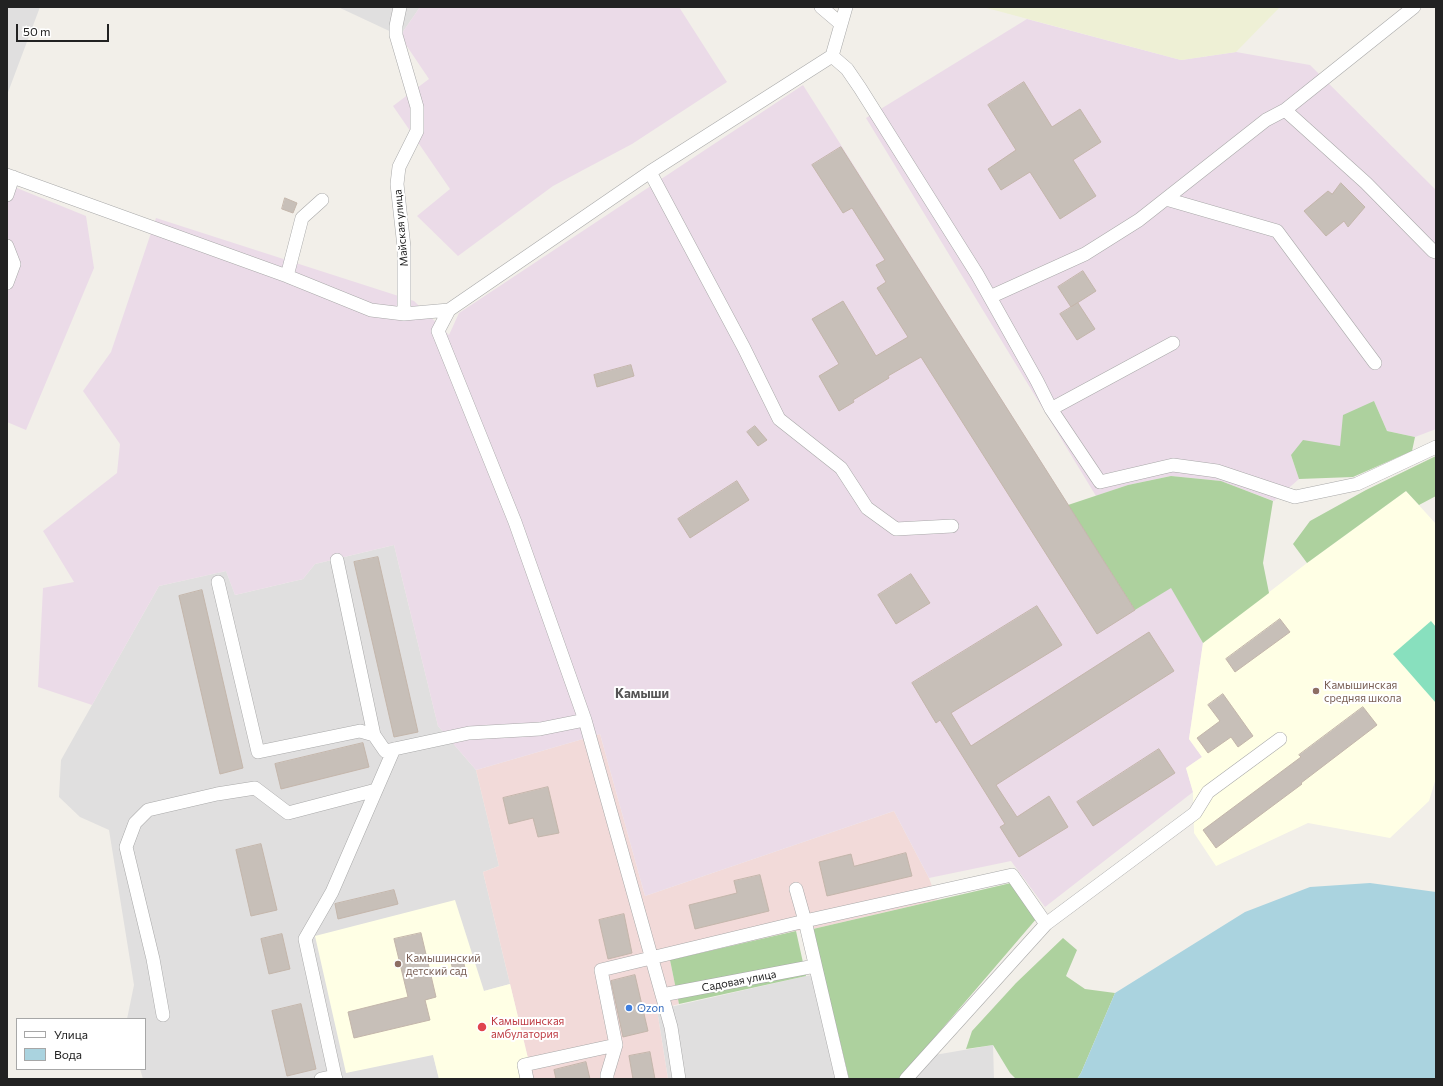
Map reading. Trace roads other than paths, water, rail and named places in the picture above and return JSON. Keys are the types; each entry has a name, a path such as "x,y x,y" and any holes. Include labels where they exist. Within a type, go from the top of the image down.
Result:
{"street":[{"name":"Майская улица","path":"400,7 396,26 396,35 417,107 417,131 399,167 397,184 404,247 404,314"},
{"path":"821,7 841,24"},
{"path":"679,1079 671,1027 585,720 515,522 438,331 449,310 650,172 832,56 846,7"},
{"path":"990,297 1085,254 1139,220 1266,120 1285,110 1414,7"},
{"path":"832,56 848,69 969,261 1037,381 1051,409 1100,482 1173,465 1217,471 1295,497 1357,484 1436,447"},
{"path":"1285,110 1366,183 1433,251 1436,252"},
{"path":"650,172 744,348 779,419 841,468 867,508 896,529 952,526"},
{"path":"7,195 10,176 286,276 371,310 404,314 449,310"},
{"path":"1166,199 1277,231 1375,363"},
{"path":"286,276 302,218 322,200"},
{"path":"7,246 14,264 7,283"},
{"path":"1051,409 1173,343"},
{"path":"337,560 374,735 385,751 469,733 540,729 585,720"},
{"path":"218,582 258,752 360,731 374,735"},
{"path":"906,1079 1046,924 1195,813 1208,792 1280,738"},
{"path":"321,1079 336,1077 305,939 332,892 394,749"},
{"path":"163,1016 153,959 126,847 135,823 148,810 239,790 255,788 288,813 376,790"},
{"path":"608,1079 607,1075 616,1044 601,970 805,921 1012,876 1046,924"},
{"path":"796,890 805,921 842,1079"},
{"name":"Садовая улица","path":"662,995 815,966"},
{"path":"527,1079 524,1065 616,1044"}],"water":[{"path":"1370,883 1436,892 1436,1079 1077,1079 1081,1073 1115,993 1245,912 1310,887"}],"place":[{"name":"Камышинская средняя школа","path":"1316,691"},
{"name":"Камышинский детский сад","path":"398,964"},
{"name":"Ozon","path":"629,1008"},
{"name":"Камышинская амбулатория","path":"482,1027"}],"district":[{"name":"Камыши","path":"642,694"}]}
